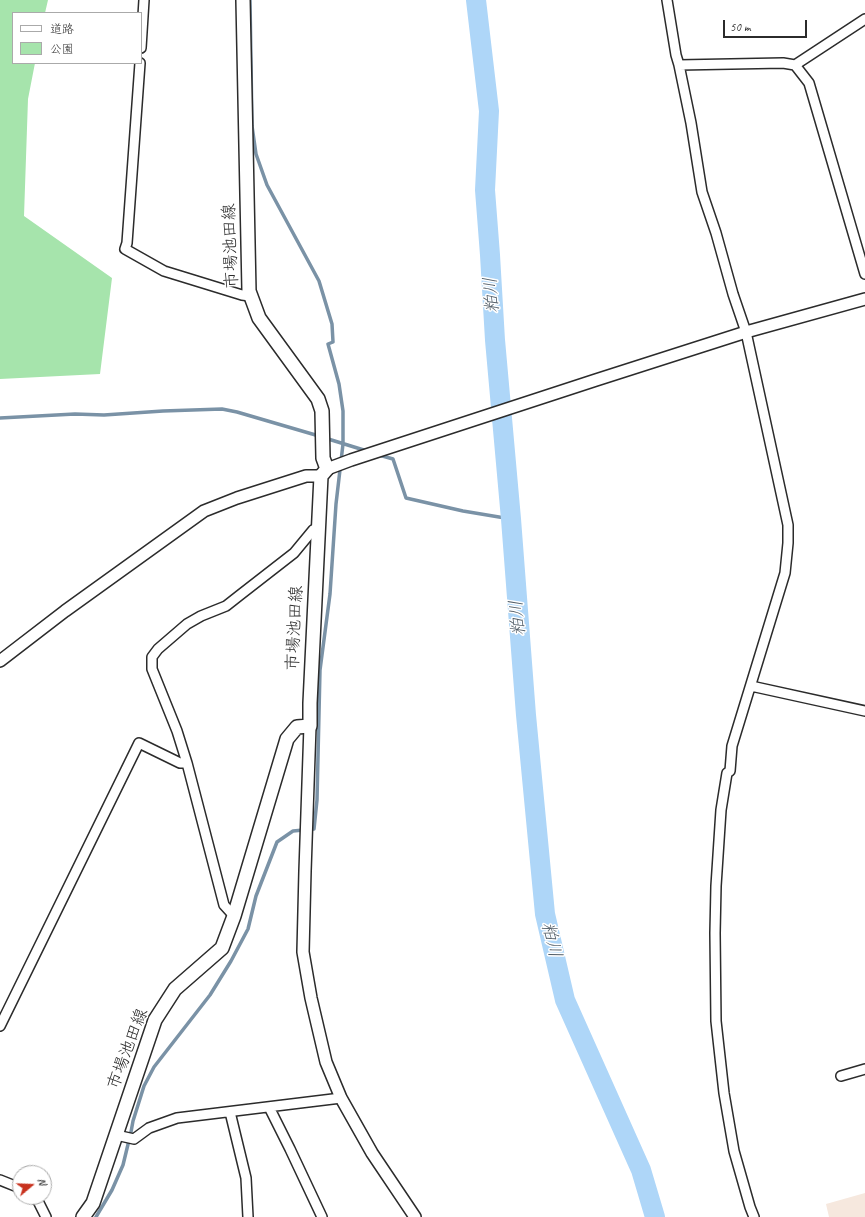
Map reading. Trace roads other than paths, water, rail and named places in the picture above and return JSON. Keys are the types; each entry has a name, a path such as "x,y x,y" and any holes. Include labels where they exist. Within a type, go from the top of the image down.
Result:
{"main road":[{"name":"市場池田線","path":"84,1217 93,1203 155,1020 175,989 222,948 234,916 287,739 297,728 310,726 310,695 318,528 324,473 322,410 318,399 259,318 250,296 243,0"}],"street":[{"path":"142,32 144,0"},
{"path":"667,0 702,192 746,332 788,525 785,573 732,746 730,771 727,773 721,810 715,933 716,1021 724,1093 734,1151 754,1217"},
{"path":"795,65 865,19"},
{"path":"679,65 783,63 795,65 809,83 865,274"},
{"path":"140,64 127,243 125,249 164,271 242,295 250,296"},
{"path":"0,661 65,611 204,511 237,498 306,476 324,473 351,460 746,332 865,299"},
{"path":"234,916 224,905 187,763 177,731 152,669 152,657 187,624 201,616 226,606 294,553 313,530 318,528"},
{"path":"751,686 865,711"},
{"path":"310,726 304,871 304,952 311,998 326,1062 340,1098 372,1153 415,1217"},
{"path":"0,1026 139,743 180,763 187,763"},
{"path":"841,1076 865,1069"},
{"path":"116,1135 134,1138 149,1128 177,1118 340,1098"},
{"path":"268,1107 290,1149 322,1217"},
{"path":"230,1112 246,1178 248,1217"},
{"path":"0,1180 12,1185"},
{"path":"40,1205 46,1217"}],"waterway":[{"path":"96,1217 112,1190 123,1165 133,1121 144,1086 154,1067 210,995 231,961 248,929 256,896 277,842 293,831 314,829 317,800 320,670 330,594 336,504 343,444 343,411 339,384 328,344 333,342 332,324 319,281 267,185 256,154 252,126 250,0"},
{"name":"粕川","path":"476,0 489,111 485,190 495,340 526,715 545,914 565,1000 641,1170 655,1217"},
{"path":"0,418 75,414 104,415 222,409 319,436"},
{"path":"325,438 367,451"},
{"path":"379,455 393,459 406,498 463,511 511,519"}]}
